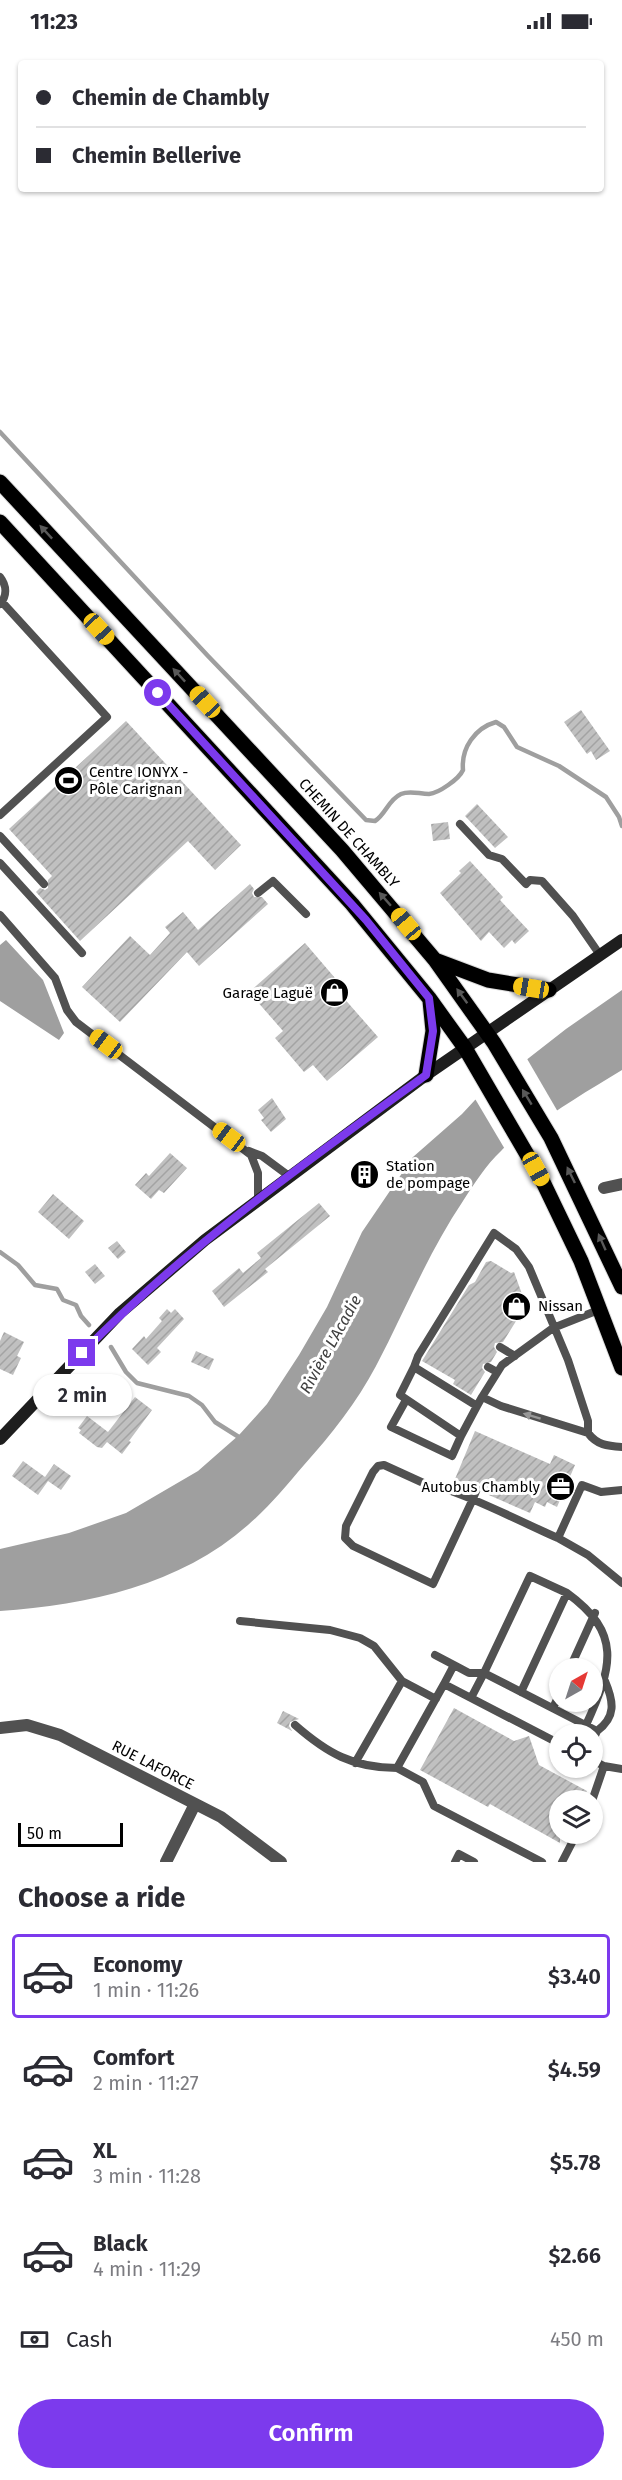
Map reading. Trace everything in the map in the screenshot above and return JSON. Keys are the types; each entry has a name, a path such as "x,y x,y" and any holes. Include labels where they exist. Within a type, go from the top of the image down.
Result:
{"main road":[{"name":"CHEMIN DE CHAMBLY","path":"0,482 342,850 435,960 487,1032 545,1126 571,1176 622,1287"},
{"path":"0,522 335,885 429,998 465,1048 521,1142 563,1221 601,1309 622,1368"},
{"path":"435,960 488,980 549,990"},
{"path":"426,1075 433,1031 429,998"}],"street":[{"path":"0,1439 138,1297 205,1240 426,1075 622,940"},
{"path":"604,1188 622,1184"},
{"name":"RUE LAFORCE","path":"0,1728 27,1725 54,1732 236,1827 281,1862"},
{"path":"166,1862 195,1804"}],"lane":[{"path":"0,577 6,586 1,603 107,717 0,815"},
{"path":"460,824 489,855 502,859 526,884 530,880 542,881 573,916 600,955"},
{"path":"0,836 44,884"},
{"path":"0,863 82,953"},
{"path":"258,893 273,881 306,914"},
{"path":"0,915 55,978 67,1010 76,1022 254,1158 258,1173 258,1200"},
{"path":"247,1151 262,1156 289,1176"},
{"path":"461,1436 400,1395 418,1356 494,1233 510,1244 525,1260 568,1360 588,1421 588,1433"},
{"path":"406,1400 391,1427 452,1456 477,1406 502,1365 553,1328 601,1309"},
{"path":"500,1347 515,1356"},
{"path":"414,1367 477,1406"},
{"path":"488,1367 497,1372"},
{"path":"482,1397 501,1406 588,1433 596,1442 622,1447"},
{"path":"477,1489 472,1500 433,1584 352,1546 345,1538 346,1526 373,1472 378,1467 391,1467 430,1486 438,1485 472,1500 558,1538 588,1555 622,1583"},
{"path":"558,1538 582,1485 601,1492 622,1490"},
{"path":"471,1698 530,1576 567,1593 595,1613 607,1629 611,1644 612,1664 586,1724"},
{"path":"521,1692 567,1593"},
{"path":"575,1658 595,1613"},
{"path":"240,1621 330,1630 360,1638 379,1651 402,1681 436,1699"},
{"path":"435,1655 469,1673 484,1673 549,1706"},
{"path":"397,1768 454,1665"},
{"path":"355,1763 402,1681"},
{"path":"603,1726 608,1722 611,1711 611,1698 605,1682"},
{"path":"444,1683 549,1738"},
{"path":"561,1712 584,1724"},
{"path":"296,1725 319,1746 355,1763 377,1768 397,1768 423,1782 434,1806 542,1862"},
{"path":"596,1790 604,1766 622,1769"},
{"path":"562,1862 571,1844"},
{"path":"455,1862 459,1854 474,1862"}],"water":[{"path":"6,940 43,980 64,1033 59,1040 0,1001 0,945"},
{"name":"Rivière L'Acadie","path":"622,990 622,1070 510,1143 490,1162 450,1221 361,1392 324,1442 263,1511 221,1546 163,1577 99,1597 0,1611 0,1549 69,1533 126,1513 198,1471 239,1435 267,1404 299,1355 327,1307 362,1232 413,1157 475,1100 566,1029"}],"pier":[{"path":"526,1057 558,1112 506,1151 474,1097"}],"building":[{"path":"581,710 610,751 596,760 591,751 587,754 564,722"},
{"path":"126,721 241,845 215,870 188,841 80,941 36,892 40,888 45,890 48,888 48,880 52,876 9,829"},
{"path":"477,804 508,837 495,848 465,816"},
{"path":"448,822 450,839 433,841 431,824"},
{"path":"470,861 503,897 500,900 529,931 515,944 512,940 504,948 489,932 481,941 440,893"},
{"path":"250,884 254,889 252,893 254,897 262,897 268,904 199,966 187,952 120,1022 82,987 130,936 150,955 170,933 165,927 183,912 198,930"},
{"path":"305,943 347,992 342,996 378,1037 327,1081 313,1065 304,1072 275,1038 283,1031 249,992"},
{"path":"272,1098 286,1119 271,1132 261,1120 264,1118 258,1110"},
{"path":"170,1153 187,1168 164,1193 159,1190 151,1199 135,1185 146,1173 149,1176"},
{"name":"Station de pompage","path":"365,1165 374,1176 359,1188 352,1179 358,1174 356,1172"},
{"path":"53,1194 84,1221 69,1239 38,1212"},
{"path":"319,1203 330,1216 265,1269 268,1272 224,1307 212,1291 239,1268 243,1273 261,1258 257,1253"},
{"path":"117,1241 126,1252 118,1259 108,1248"},
{"path":"491,1261 511,1273 514,1272 526,1305 503,1342 495,1343 494,1347 497,1352 491,1362 483,1364 482,1368 485,1372 471,1395 453,1384 455,1380 422,1361 469,1285 475,1282 486,1262"},
{"path":"95,1264 105,1276 95,1284 85,1272"},
{"path":"167,1309 171,1313 175,1309 184,1319 157,1348 161,1352 148,1365 132,1349 144,1336 146,1339 162,1321 159,1318"},
{"path":"4,1332 24,1342 17,1356 21,1358 13,1375 0,1369 0,1341"},
{"path":"196,1351 214,1359 209,1370 191,1362"},
{"path":"135,1397 152,1410 122,1454 107,1442 102,1448 97,1447 79,1433 81,1430 78,1428 87,1416 108,1432"},
{"path":"475,1431 550,1464 554,1455 575,1465 557,1507 547,1502 545,1507 535,1502 530,1513 482,1492 480,1484 476,1483 471,1487 455,1479"},
{"path":"23,1461 45,1477 54,1464 71,1476 61,1490 48,1481 38,1495 12,1476"},
{"path":"454,1708 514,1741 529,1736 539,1765 549,1770 549,1778 563,1778 585,1790 549,1790 549,1837 490,1804 488,1807 420,1770"},
{"path":"283,1711 299,1719 290,1722 289,1726 292,1731 277,1723"}],"waterway":[{"path":"0,432 208,656 366,820 375,821 401,794 411,792 429,794 448,785 463,770 464,754 471,740 482,729 496,722 504,727 517,747 559,766 606,797 622,826"},
{"path":"0,1252 18,1265 35,1285 57,1289 63,1300 76,1305 81,1316 89,1325"},
{"path":"111,1347 126,1372 137,1383 189,1396 202,1405 215,1422 242,1439"}],"place":[{"name":"Centre IONYX - Pôle Carignan","path":"68,781"},
{"name":"Garage Laguë","path":"334,993"},
{"name":"Station de pompage","path":"365,1175"},
{"name":"Nissan","path":"517,1306"},
{"name":"Autobus Chambly","path":"561,1487"}],"route":[{"path":"82,1353 120,1313 205,1240 426,1075 432,1044 433,1031 429,998 400,960 335,885 158,693"}]}
